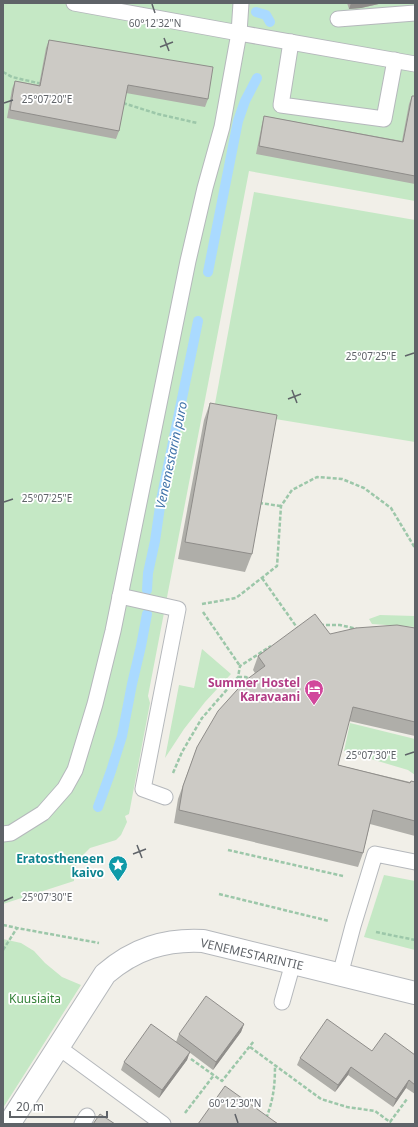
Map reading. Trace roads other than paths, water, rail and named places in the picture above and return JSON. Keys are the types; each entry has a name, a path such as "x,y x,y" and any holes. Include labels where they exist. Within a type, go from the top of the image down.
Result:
{"street":[{"name":"VENEMESTARINTIE","path":"8,1124 105,974 118,963 143,950 164,943 187,940 203,941 415,993"}],"lane":[{"path":"74,3 395,60 413,60"},
{"path":"3,834 11,833 43,813 65,788 76,770 95,704 113,631 188,261 205,188 222,127 239,33 241,3"},
{"path":"338,19 415,13"},
{"path":"291,42 281,105 384,119 395,60"},
{"path":"120,596 178,609 144,789 165,798"},
{"path":"340,975 375,854 415,862"},
{"path":"282,1002 293,963"},
{"path":"58,1047 162,1124"}],"waterway":[{"path":"256,12 266,15 270,22"},
{"name":"Venemestarin puro","path":"208,272 238,121 245,101 257,78"},
{"name":"Venemestarin puro","path":"147,590 148,573 155,541 161,500 198,321"},
{"name":"Venemestarin puro","path":"98,807 122,736 147,614"}],"place":[{"name":"Summer Hostel Karavaani","path":"314,706"},
{"name":"Eratostheneen kaivo","path":"118,882"}],"park label":[{"name":"Kuusiaita","path":"35,998"}]}
